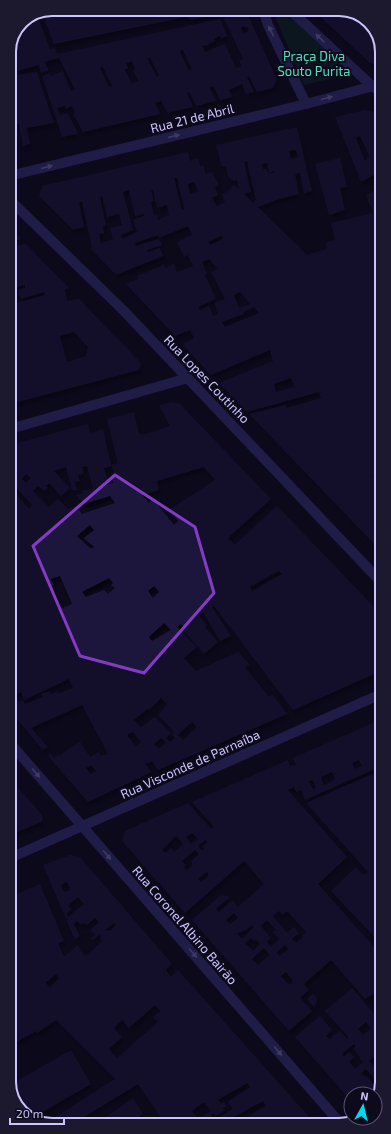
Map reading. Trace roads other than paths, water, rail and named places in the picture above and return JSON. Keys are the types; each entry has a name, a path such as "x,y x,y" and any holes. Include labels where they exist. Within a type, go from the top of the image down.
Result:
{"street":[{"path":"265,16 268,25 306,104"},
{"path":"297,16 375,84"},
{"name":"Rua 21 de Abril","path":"16,174 306,104 375,85"},
{"name":"Rua Lopes Coutinho","path":"16,206 124,311 375,576"},
{"path":"16,427 188,378"},
{"name":"Rua Visconde de Parnaíba","path":"16,855 375,697"},
{"name":"Rua Coronel Albino Bairão","path":"16,750 336,1118"}],"park label":[{"name":"Praça Diva Souto Purita","path":"314,64"}]}
